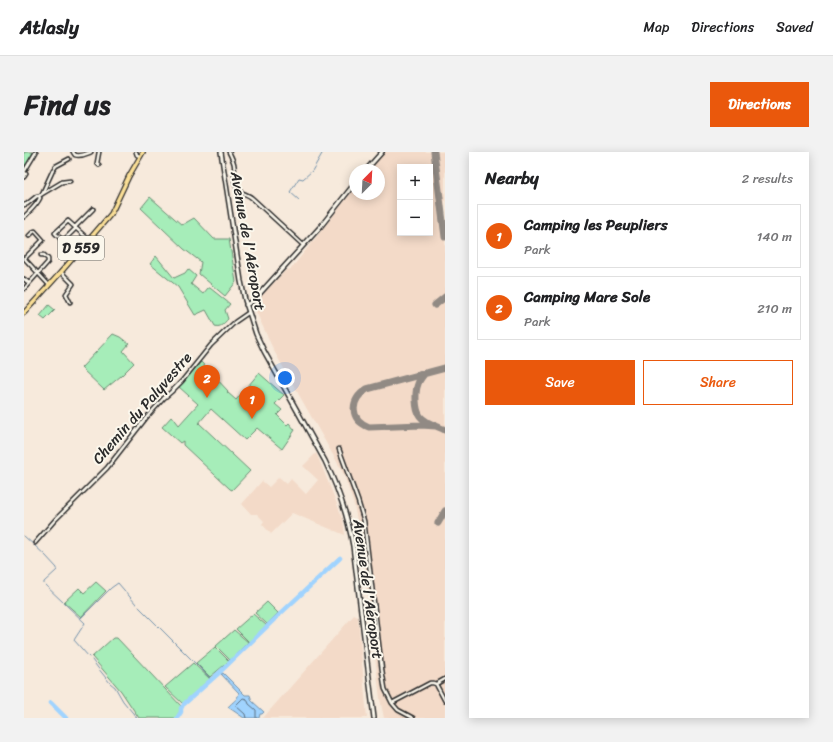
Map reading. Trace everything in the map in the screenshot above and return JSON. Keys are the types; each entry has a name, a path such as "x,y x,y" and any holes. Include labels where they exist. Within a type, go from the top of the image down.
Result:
{"main road":[{"name":"Avenue de l'Aéroport","path":"221,152 241,281 248,312 264,351 328,466 347,519 353,546 374,718"},
{"path":"371,164 382,152"},
{"name":"D 559","path":"24,313 106,220 141,153"},
{"path":"246,305 253,302 321,226 349,191"}],"street":[{"path":"24,177 26,174 24,172 36,152"},
{"path":"73,152 78,156 91,152"},
{"path":"99,152 97,163 99,165"},
{"path":"136,152 137,155 141,153"},
{"path":"229,152 234,164 235,185 242,193 252,198 303,246"},
{"path":"24,217 40,200 40,195 56,166 69,159"},
{"path":"24,205 62,182 70,181"},
{"path":"89,240 75,228 68,221 55,233 63,241 75,228 93,209"},
{"path":"29,236 35,232 43,240 24,258 49,285"},
{"path":"24,289 48,262 48,259 44,255 41,255"},
{"path":"61,272 73,284 66,294 70,302"},
{"path":"24,279 29,283"},
{"name":"Chemin du Palyvestre","path":"35,543 55,520 111,463 146,418 182,381 211,345 248,312"},
{"path":"339,449 364,521 385,689 392,703 398,710 413,718"},
{"path":"392,703 430,683 436,684 445,679"},
{"path":"436,684 445,701"}],"shaded area":[{"path":"384,152 445,152 445,718 384,718 380,699 362,545 354,505 344,475 274,351 253,305 286,270 291,269 349,196 349,200 385,200 385,164 374,164"},
{"path":"316,453 343,519 345,535 292,513 271,534 262,524 264,521 257,514 251,514 242,504 262,481 269,487 279,477 287,484 291,479 306,494 318,480 303,466"},
{"path":"354,615 358,617 367,718 263,718"}],"green space":[{"path":"24,152 36,152 24,167"},
{"path":"150,197 182,225 194,218 214,239 229,239 236,282 225,296 199,274 201,262 184,249 141,208"},
{"path":"156,256 174,278 185,273 188,269 196,276 191,284 203,294 208,288 210,288 230,304 225,310 228,319 222,325 215,326 206,310 195,315 178,287 150,264"},
{"path":"49,305 55,310 45,320 40,316"},
{"path":"113,334 129,344 123,351 134,363 104,390 81,368"},
{"path":"201,362 228,391 227,392 236,400 259,373 284,395 275,404 282,410 277,415 287,425 289,423 295,430 282,449 257,428 245,440 211,409 198,424 199,423 250,471 232,490 183,445 183,441 180,443 162,427 172,416 179,425 198,404 179,387"},
{"path":"96,582 106,591 81,617 64,602 79,588 84,593"},
{"path":"267,602 278,613 267,624 255,613"},
{"path":"253,614 266,625 249,642 236,629"},
{"path":"234,630 248,642 230,660 216,646"},
{"path":"113,638 117,638 182,707 176,718 139,718 121,691 92,657"},
{"path":"215,647 229,661 210,677 196,663"},
{"path":"193,663 210,679 183,704 165,687"}],"water":[{"path":"223,673 245,695 250,695 252,701 264,712 260,714 259,718 244,718 228,707 236,699 239,693 221,674"}],"waterway":[{"path":"299,200 290,192 299,178 303,179 312,171 323,152"},
{"path":"24,536 57,568 57,570 44,582 44,584 85,623 74,640 89,657"},
{"path":"184,704 220,672 340,558"},
{"path":"81,618 118,583 136,604"},
{"path":"139,607 211,679"},
{"path":"92,660 110,683 115,687 123,701 137,718"},
{"path":"51,703 66,718"},
{"path":"177,718 182,707"}],"taxiway":[{"path":"434,152 445,237"},
{"path":"435,305 445,297"},
{"path":"436,426 421,425 369,427 362,424 355,414 354,409 357,398 367,389 445,368"},
{"path":"425,373 419,381 416,391 416,405 418,413 425,421 445,430"},
{"path":"438,523 445,511"}],"place":[{"name":"Camping Mare Sole","path":"207,398"},
{"name":"Camping les Peupliers","path":"252,419"}]}
